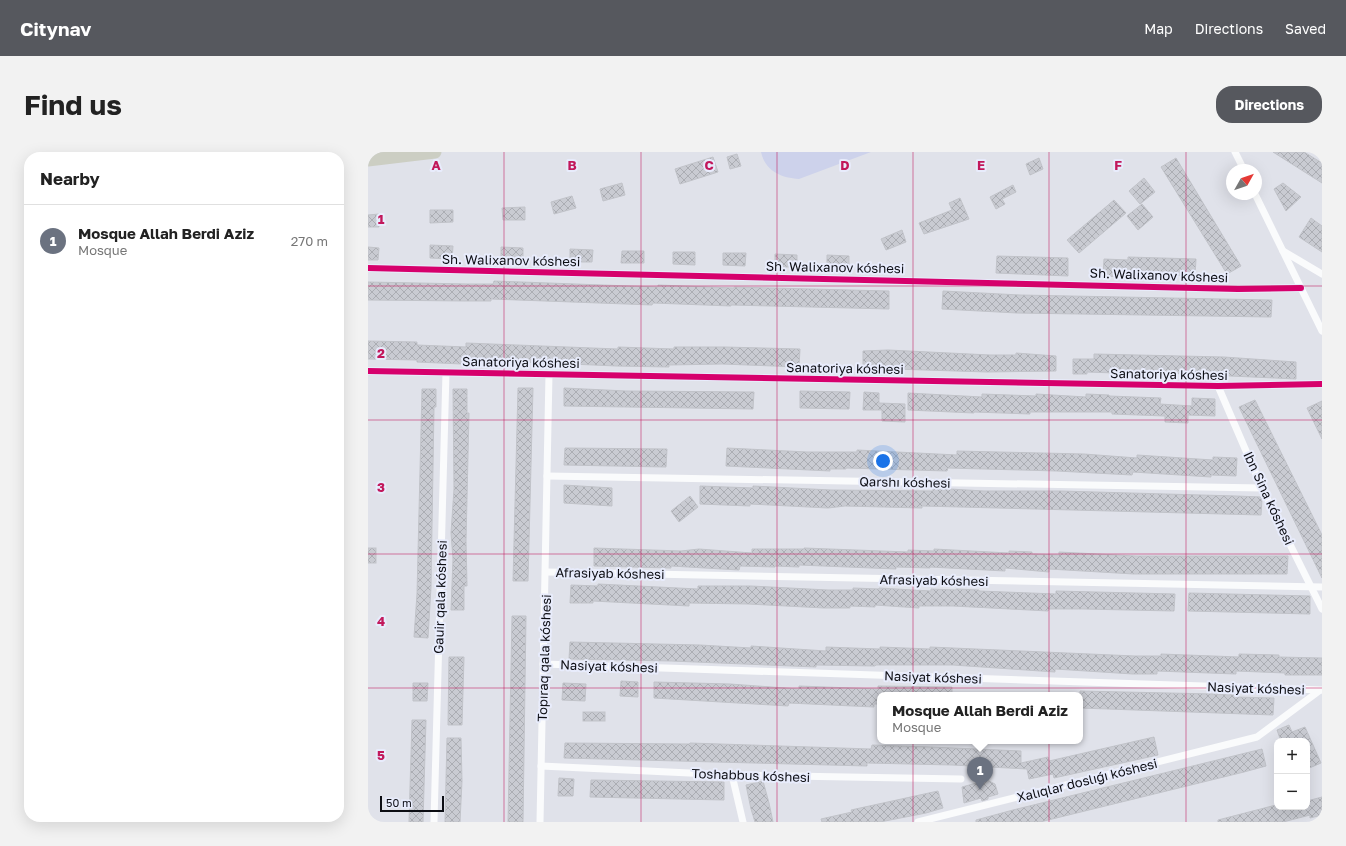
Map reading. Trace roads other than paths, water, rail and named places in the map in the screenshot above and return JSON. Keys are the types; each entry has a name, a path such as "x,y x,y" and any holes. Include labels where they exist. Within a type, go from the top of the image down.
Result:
{"highway":[{"path":"368,160 435,152"}],"street":[{"path":"1235,152 1241,164"},
{"path":"1258,200 1322,331"},
{"path":"1283,251 1322,274"},
{"name":"Sh. Walixanov kóshesi","path":"368,268 1238,289 1301,288"},
{"name":"Sanatoriya kóshesi","path":"368,371 1218,386 1322,384"},
{"name":"Gauir qala kóshesi","path":"434,822 446,372"},
{"name":"Topıraq qala kóshesi","path":"540,822 543,664 547,572 549,374"},
{"name":"Ibn Sina kóshesi","path":"1218,386 1262,488 1322,610"},
{"name":"Qarshı kóshesi","path":"547,476 1262,488"},
{"name":"Afrasiyab kóshesi","path":"547,572 1322,587"},
{"name":"Nasiyat kóshesi","path":"543,664 1320,690"},
{"name":"Xalıqlar doslıǵı kóshesi","path":"918,822 1257,737 1320,690"},
{"name":"Toshabbus kóshesi","path":"541,766 732,775 961,779"},
{"path":"732,775 743,822"}],"place":[{"name":"Mosque Allah Berdi Aziz","path":"980,790"}]}
